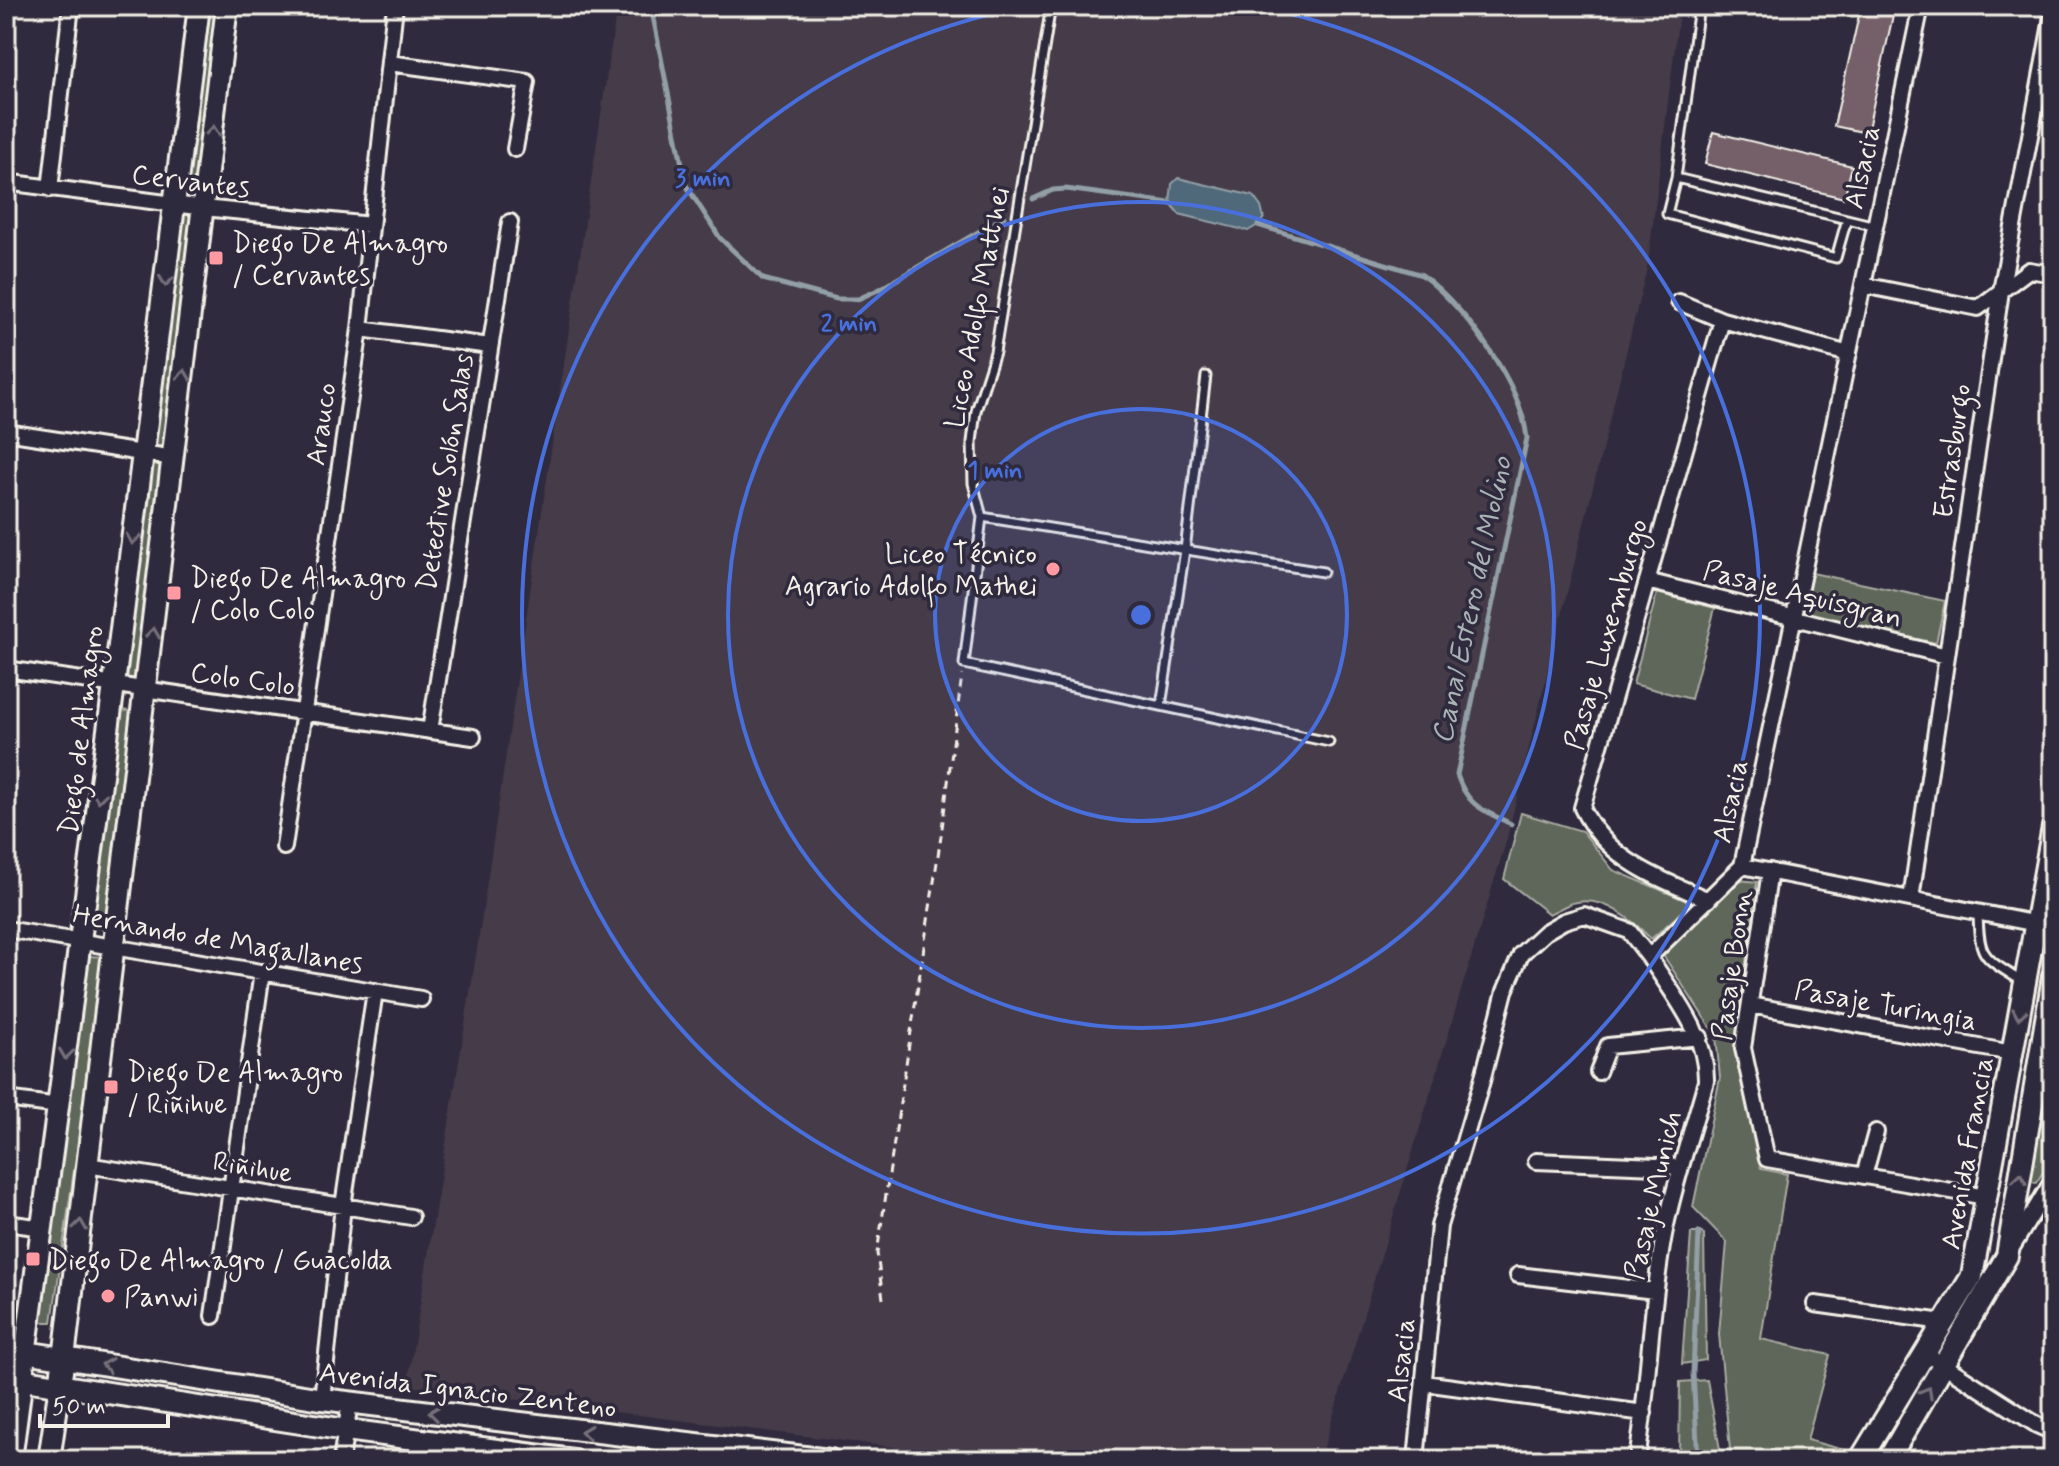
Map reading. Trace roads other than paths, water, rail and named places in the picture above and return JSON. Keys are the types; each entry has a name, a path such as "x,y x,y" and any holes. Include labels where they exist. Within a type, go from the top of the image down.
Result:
{"main road":[{"name":"Diego de Almagro","path":"11,1460 14,1379 27,1352 199,6"},
{"path":"49,1460 146,690 227,6"},
{"path":"104,763 136,765"},
{"name":"Avenida Francia","path":"1860,1460 1972,1276 2025,983 2044,925 2053,827"},
{"name":"Avenida Francia","path":"1888,1460 2007,1256 2053,977"},
{"path":"2000,1119 2029,1122"},
{"name":"Avenida Ignacio Zenteno","path":"6,1349 350,1403 830,1460"},
{"name":"Avenida Ignacio Zenteno","path":"14,1379 418,1439 505,1456 573,1460"},
{"path":"505,1456 511,1423"}],"street":[{"path":"50,189 71,6"},
{"name":"Arauco","path":"284,847 360,329 395,6"},
{"name":"Alsacia","path":"1416,1460 1439,1226 1505,991 1521,954 1545,932 1564,921 1584,915 1629,931 1649,957 1742,866 1921,6"},
{"name":"Estrasburgo","path":"1911,899 2001,291 2053,13"},
{"path":"389,63 527,82 515,149"},
{"name":"Cervantes","path":"6,182 204,208 371,225"},
{"name":"Detective Solón Salas","path":"430,731 510,222"},
{"path":"1863,285 1978,308 2029,270 2053,274"},
{"path":"1679,302 1722,320 1849,354"},
{"name":"Pasaje Luxemburgo","path":"1708,900 1630,864 1592,830 1582,808 1722,320"},
{"path":"360,329 490,346"},
{"path":"6,432 174,458"},
{"name":"Pasaje Aquisgran","path":"1647,581 1947,656"},
{"name":"Colo Colo","path":"6,669 473,737"},
{"path":"1742,866 2044,925"},
{"name":"Pasaje Bonn","path":"1770,871 1743,1048 1767,1159 1864,1176"},
{"name":"Hernando de Magallanes","path":"6,929 421,999"},
{"name":"Pasaje Munich","path":"1637,1460 1664,1233 1706,1081 1707,1061 1700,1037 1649,957"},
{"path":"213,1316 262,972"},
{"path":"322,1399 343,1206 375,991"},
{"name":"Pasaje Turingia","path":"1750,1005 2012,1053"},
{"path":"1598,1072 1608,1046 1700,1037"},
{"path":"6,1099 59,1106"},
{"path":"1876,1132 1864,1176 1986,1197"},
{"path":"1536,1161 1681,1167"},
{"name":"Riñihue","path":"87,1165 411,1217"},
{"path":"2007,1256 2053,1180"},
{"path":"6,1223 43,1228"},
{"path":"1518,1275 1655,1291"},
{"path":"1815,1304 1943,1322"},
{"path":"1925,1353 2037,1425 2053,1432"},
{"path":"1424,1383 1644,1413"},
{"path":"341,1460 350,1403"}],"lane":[{"name":"Liceo Adolfo Matthei","path":"1051,6 995,352 976,411 972,442 973,483 982,517 964,664 1161,706"},
{"path":"1699,6 1676,178 1667,214 1836,258 1847,219"},
{"path":"1676,178 1876,226"},
{"path":"1206,376 1185,550 1161,706 1329,742"},
{"path":"982,517 1323,572"},
{"path":"1978,912 1979,944 1983,954 2025,983"},
{"path":"414,1460 418,1439"}],"water":[{"path":"1178,178 1253,196 1264,218 1248,231 1179,214 1170,203 1172,184"}],"waterway":[{"name":"Canal Estero del Molino","path":"651,6 686,185 720,238 763,279 837,299 858,299 1004,217"},
{"name":"Canal Estero del Molino","path":"1033,199 1053,190 1066,189 1170,203"},
{"name":"Canal Estero del Molino","path":"1258,225 1422,275 1473,327 1514,394 1527,438 1457,775 1472,801 1511,824"},
{"name":"Canal Estero del Molino","path":"1698,1460 1693,1373 1699,1232"}],"place":[{"name":"Diego De Almagro / Cervantes","path":"216,258"},
{"name":"Liceo Técnico Agrario Adolfo Mathei","path":"1053,569"},
{"name":"Diego De Almagro / Colo Colo","path":"174,593"},
{"name":"Diego De Almagro / Riñihue","path":"111,1087"},
{"name":"Diego De Almagro / Guacolda","path":"33,1259"},
{"name":"Panwi","path":"108,1296"}]}
